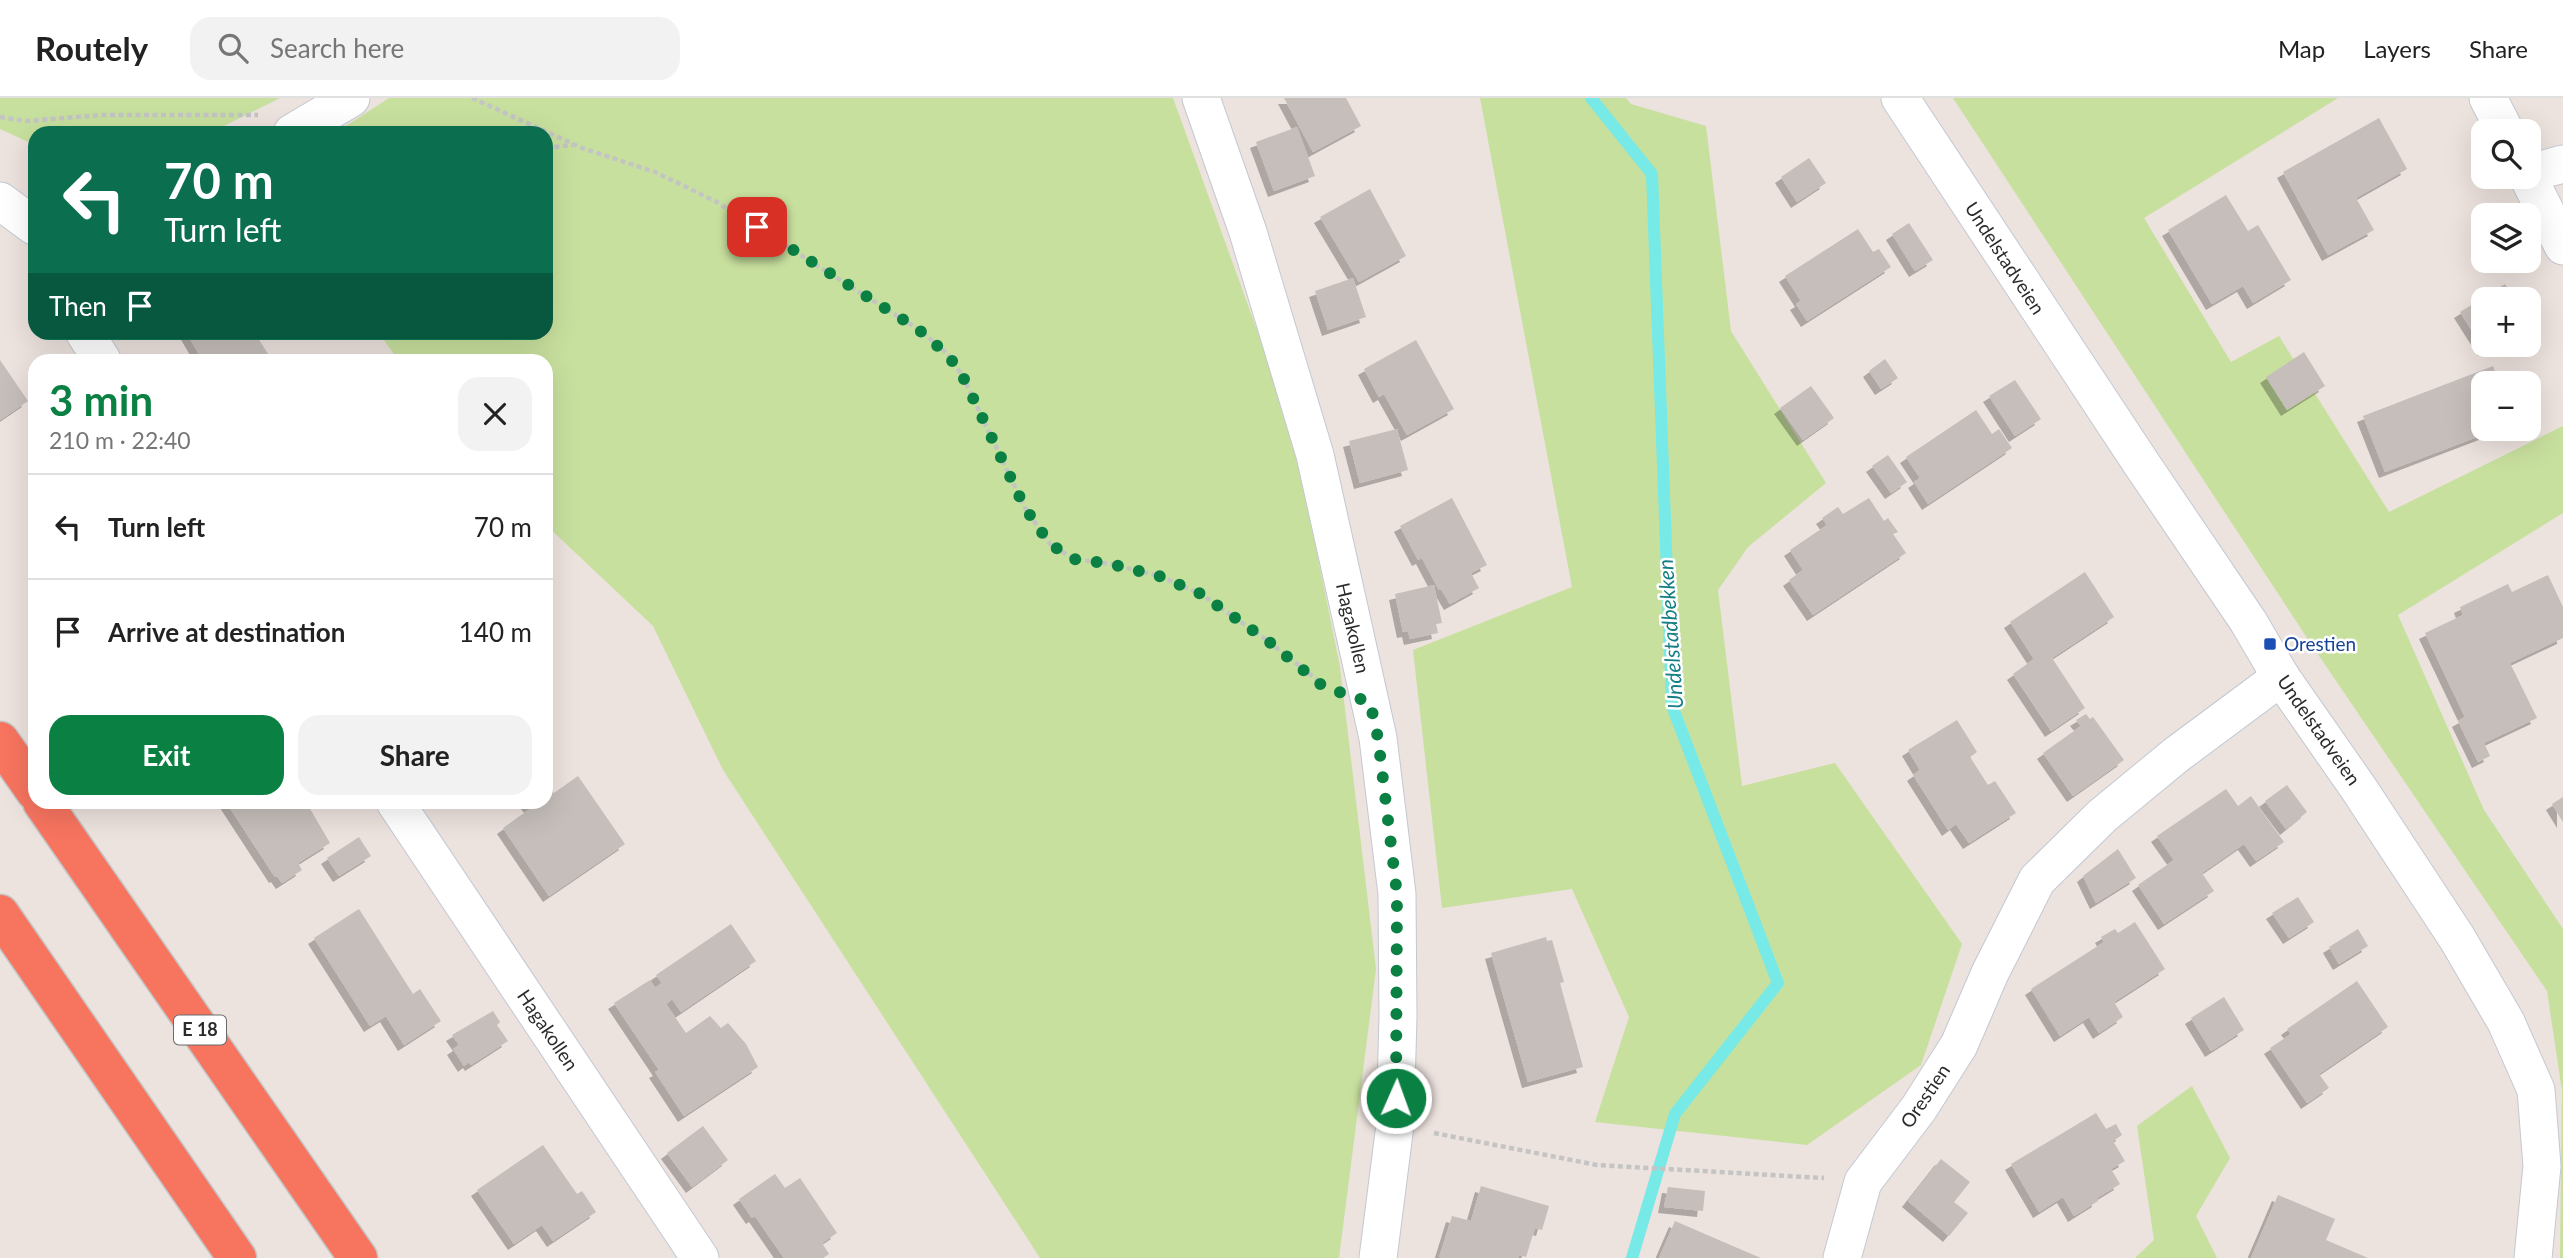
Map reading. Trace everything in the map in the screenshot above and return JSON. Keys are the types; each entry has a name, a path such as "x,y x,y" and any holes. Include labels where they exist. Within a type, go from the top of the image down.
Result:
{"highway":[{"path":"0,741 28,781"},
{"name":"E 18","path":"47,809 358,1258"},
{"path":"0,914 237,1258"}],"street":[{"path":"305,125 351,98"},
{"name":"Hagakollen","path":"1201,98 1248,232 1315,455 1378,738 1397,894 1398,1016 1395,1125 1378,1258"},
{"name":"Undelstadveien","path":"1900,98 2148,475 2248,621 2281,677 2457,938 2506,1022 2536,1090 2542,1166 2533,1258"},
{"path":"2488,98 2499,119"},
{"path":"2541,171 2563,164"},
{"path":"2536,189 2563,246"},
{"path":"0,201 28,222"},
{"name":"Orestien","path":"1842,1258 1863,1182 1919,1108 1959,1045 1990,974 2037,880 2102,816 2176,755 2281,677"},
{"name":"Hagakollen","path":"400,809 700,1258"}],"path":[{"path":"472,98 533,126"},
{"path":"0,117 27,121 114,115 270,115 305,125"},
{"path":"553,135 656,172 715,201 918,329 948,355 963,377 1025,508 1050,544 1074,559 1111,564 1159,576 1201,594 1268,641 1324,687 1370,702"},
{"path":"553,147 574,145"},
{"path":"1395,1125 1597,1166 1817,1177 1863,1182"}],"green space":[{"path":"0,98 280,98 224,126 28,126 28,142 0,129"},
{"path":"389,98 1173,98 1291,424 1340,667 1376,969 1339,1258 1040,1258 723,770 653,626 553,532 553,354 394,354 384,340 553,340 553,126 346,126"},
{"path":"1480,98 1626,98 1631,104 1706,126 1731,331 1826,483 1748,547 1718,590 1742,786 1835,763 1962,944 1921,1065 1807,1145 1595,1122 1629,1017 1572,889 1442,908 1413,650 1572,587"},
{"path":"1953,98 2338,98 2144,218 2231,362 2279,336 2389,512 2533,441 2541,441 2541,437 2563,426 2563,513 2398,615 2484,810 2563,929 2563,1258 2560,1258 2562,1091 2547,991 2315,650"},
{"path":"2192,1086 2230,1158 2196,1216 2217,1258 2135,1258 2154,1240 2137,1126"}],"building":[{"path":"1284,98 1346,98 1361,126 1313,152"},
{"path":"2379,118 2407,169 2356,198 2374,230 2328,255 2283,172"},
{"path":"1297,127 1315,176 1274,191 1256,142"},
{"path":"1809,158 1826,183 1797,202 1781,177"},
{"path":"1370,189 1406,256 1359,282 1320,217"},
{"path":"2226,195 2248,231 2258,225 2291,280 2253,303 2243,286 2212,304 2168,230"},
{"path":"1909,223 1933,260 1915,271 1892,234"},
{"path":"1858,229 1873,252 1879,249 1891,267 1807,321 1796,304 1801,301 1785,276"},
{"path":"1353,278 1366,317 1328,330 1315,291"},
{"path":"2471,305 2471,329 2460,312"},
{"path":"191,340 259,340 268,354 199,354"},
{"path":"1416,340 1454,409 1407,435 1384,394 1379,397 1364,369"},
{"path":"2304,352 2325,386 2287,410 2266,377"},
{"path":"1885,359 1898,378 1881,389 1869,371"},
{"path":"0,360 28,401 0,420"},
{"path":"2493,366 2495,371 2480,371"},
{"path":"2471,374 2471,439 2385,472 2363,416"},
{"path":"2015,380 2041,419 2015,436 1989,396"},
{"path":"1811,386 1834,418 1803,440 1780,408"},
{"path":"1976,410 1992,434 1999,429 2012,448 1928,504 1914,482 1920,478 1906,457"},
{"path":"1397,429 1408,470 1360,483 1349,441"},
{"path":"1888,455 1907,482 1891,493 1872,466"},
{"path":"1452,498 1487,565 1471,573 1479,588 1450,604 1441,589 1439,590 1422,558 1418,560 1400,526"},
{"path":"1869,498 1884,521 1888,518 1898,532 1893,534 1906,553 1813,615 1789,580 1803,570 1790,550 1827,525 1822,518 1838,507 1843,514"},
{"path":"2085,572 2114,617 2052,658 2085,708 2051,731 2013,674 2034,659 2010,622"},
{"path":"2548,575 2563,607 2563,638 2510,663 2537,718 2484,743 2490,756 2478,762 2458,721 2465,717 2425,633 2463,615 2460,607 2508,584 2512,592"},
{"path":"1434,585 1442,623 1436,624 1438,633 1410,639 1408,631 1403,632 1395,594"},
{"path":"2086,714 2090,719 2093,717 2124,760 2073,796 2043,753 2081,726 2076,720"},
{"path":"1957,720 1977,752 1970,757 1988,785 1995,781 2016,813 1969,843 1956,824 1948,830 1913,775 1920,770 1908,750"},
{"path":"578,776 625,844 549,896 503,828 530,809 553,809 554,793"},
{"path":"2287,785 2307,812 2286,829 2265,801"},
{"path":"2226,789 2238,806 2251,796 2284,842 2256,861 2244,844 2202,873 2214,891 2164,924 2138,885 2174,860 2157,836"},
{"path":"2563,797 2563,822 2552,804"},
{"path":"231,809 310,809 330,843 298,863 302,870 282,883 275,877"},
{"path":"359,837 371,856 339,876 327,858"},
{"path":"2118,849 2136,878 2096,903 2083,876"},
{"path":"2298,897 2314,922 2289,938 2272,913"},
{"path":"359,909 413,994 420,989 441,1021 404,1045 386,1016 370,1026 314,938"},
{"path":"2135,922 2165,969 2114,1002 2123,1017 2099,1033 2089,1017 2060,1036 2031,989 2104,942 2101,937 2115,929 2118,933"},
{"path":"731,924 756,961 681,1012 672,999 666,1004 686,1033 710,1016 721,1028 728,1023 746,1044 758,1067 684,1116 655,1072 659,1070 614,1003 650,980 655,988 662,983 656,975"},
{"path":"2358,929 2368,946 2339,964 2329,947"},
{"path":"1546,937 1547,941 1552,940 1564,982 1560,983 1583,1067 1528,1082 1491,953"},
{"path":"2357,981 2388,1027 2319,1074 2329,1088 2307,1103 2270,1048 2291,1034 2287,1029"},
{"path":"2224,997 2244,1030 2211,1051 2191,1018"},
{"path":"493,1011 500,1022 497,1025 508,1041 471,1065 469,1062 464,1066 453,1049 459,1045 452,1035"},
{"path":"2096,1113 2106,1129 2116,1124 2122,1135 2113,1141 2125,1161 2111,1169 2120,1184 2074,1216 2063,1197 2039,1212 2011,1164"},
{"path":"703,1126 728,1160 692,1187 667,1153"},
{"path":"543,1145 577,1194 582,1191 596,1212 553,1241 542,1225 514,1244 477,1190"},
{"path":"1941,1159 1970,1182 1954,1202 1968,1213 1949,1236 1908,1201"},
{"path":"775,1174 785,1188 800,1178 837,1233 822,1243 829,1254 823,1258 784,1258 755,1216 752,1218 739,1199"},
{"path":"1481,1186 1549,1206 1542,1230 1535,1228 1526,1257 1439,1258 1452,1216 1471,1221"},
{"path":"1668,1187 1705,1191 1703,1211 1664,1207"},
{"path":"2278,1195 2335,1219 2326,1240 2368,1258 2251,1258"},
{"path":"1675,1221 1735,1247 1761,1258 1659,1258"}],"waterway":[{"name":"Undelstadbekken","path":"1591,98 1652,174 1672,706 1778,983 1675,1114 1632,1258"}],"place":[{"name":"Orestien","path":"2270,644"}],"route":[{"path":"757,227 918,329 948,355 963,377 1025,508 1050,544 1074,559 1111,564 1159,576 1201,594 1268,641 1324,687 1370,702 1378,738 1397,894 1396,1098"}]}
